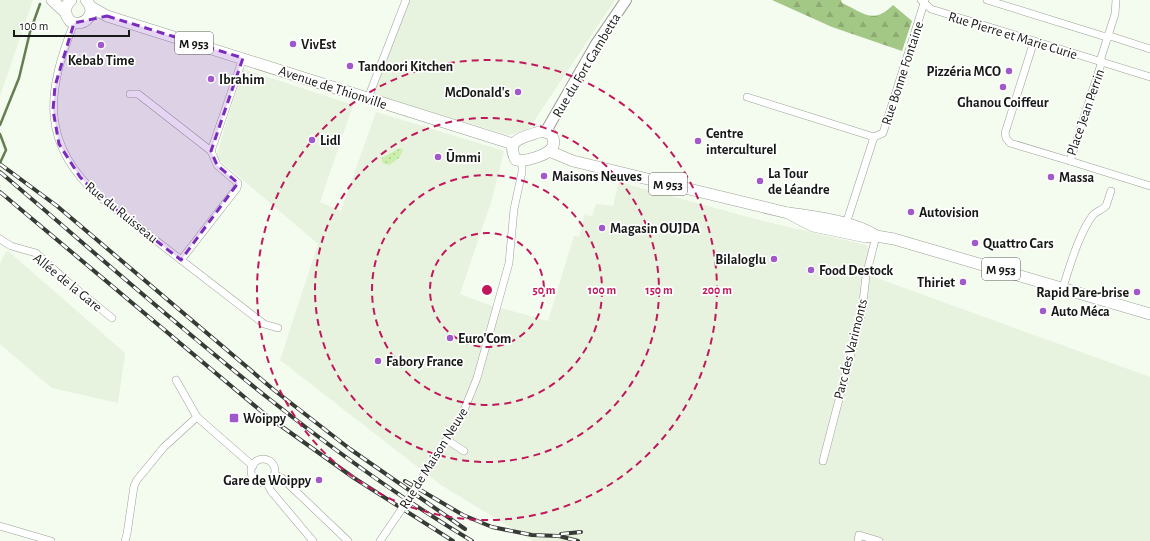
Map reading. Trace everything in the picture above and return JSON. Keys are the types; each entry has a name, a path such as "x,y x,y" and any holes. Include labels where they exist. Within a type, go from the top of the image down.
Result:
{"main road":[{"path":"52,0 65,12"},
{"path":"66,0 71,0"},
{"path":"71,0 66,5 65,12 67,18 74,23"},
{"path":"88,2 89,18"},
{"name":"Avenue de Thionville","path":"88,2 107,16 513,144"},
{"name":"Avenue de Thionville","path":"74,23 83,23 89,18 107,16"},
{"path":"546,131 554,140 553,146 549,151 522,162 516,160 513,153 513,144 516,140 546,131"},
{"name":"M 953","path":"549,151 573,161 788,213 813,226 844,228 866,237 876,236 901,241 1063,287 1150,314"}],"street":[{"path":"368,98 406,0"},
{"name":"Rue du Fort Gambetta","path":"546,131 596,44 626,0"},
{"name":"Rue Pierre et Marie Curie","path":"988,0 1150,49"},
{"name":"Place Jean Perrin","path":"1034,41 1005,133 1006,138 1010,143 1070,161 1115,14 1116,0"},
{"name":"Rue Pierre et Marie Curie","path":"923,1 931,9 1150,77"},
{"name":"Rue Bonne Fontaine","path":"874,137 883,133 923,1"},
{"name":"Rue du Ruisseau","path":"74,23 55,86 53,110 59,144 80,177 101,198 264,324 278,328"},
{"path":"212,151 243,58"},
{"path":"130,94 138,94 212,151 218,165 238,183 237,188 182,260"},
{"path":"747,97 874,137 844,228"},
{"path":"1070,161 1150,186"},
{"name":"Rue de Maison Neuve","path":"380,541 447,440 462,415 473,390 505,284 509,263 514,209 522,172 522,162"},
{"path":"1063,287 1073,258 1088,223 1096,212 1106,206 1111,191"},
{"name":"Parc des Varimonts","path":"822,461 862,311 866,276 876,236"},
{"name":"Allée de la Gare","path":"0,239 11,246 36,253 69,283 112,318"},
{"path":"176,380 197,417 253,466"},
{"path":"125,541 134,486 137,480 164,447 197,417"},
{"path":"447,440 464,451"},
{"path":"260,460 268,460 275,467 275,475 267,483 260,483 254,479 252,472 253,466 260,460"},
{"path":"275,475 282,478 348,541"},
{"path":"267,483 271,491 313,541"},
{"path":"0,526 51,541"},
{"path":"858,541 859,536 880,541"}],"highlighted area":[{"path":"107,16 243,58 211,151 217,165 238,183 181,260 101,198 80,177 59,144 53,110 55,86 74,23"}],"shaded area":[{"path":"0,0 33,0 0,96"},
{"path":"409,0 615,0 528,130 508,135 372,94"},
{"path":"243,69 353,105 320,202 341,211 376,112 504,151 492,199 460,294 486,304 548,321 574,236 579,237 585,214 592,217 596,204 613,206 619,182 763,221 866,245 869,249 863,273 1150,377 1150,541 533,541 441,485 280,360 318,244 216,157"},
{"path":"8,251 125,353 118,403 52,388 0,344 0,264 5,253"}],"green space":[{"path":"772,0 841,0 842,3 863,13 874,16 880,15 893,5 912,21 902,51 832,27"},
{"path":"400,148 403,150 399,158 389,165 382,163 382,158"}],"waterway":[{"path":"0,125 19,78 30,32 40,4"},
{"path":"0,134 6,150 0,163"}],"railway":[{"path":"0,164 57,206 274,390 350,449 465,529"},
{"path":"0,172 228,366 287,413 347,458 409,501 472,541"},
{"path":"0,192 267,416 354,478 453,541"},
{"path":"405,481 463,515 492,527 532,535 559,536 578,541"},
{"path":"561,534 581,532"}],"place":[{"name":"VivEst","path":"293,44"},
{"name":"Kebab Time","path":"101,45"},
{"name":"Tandoori Kitchen","path":"350,66"},
{"name":"Pizzéria MCO","path":"1009,71"},
{"name":"Ibrahim","path":"211,79"},
{"name":"Ghanou Coiffeur","path":"1003,87"},
{"name":"McDonald's","path":"518,92"},
{"name":"Lidl","path":"312,140"},
{"name":"Centre interculturel","path":"698,141"},
{"name":"Ūmmi","path":"438,157"},
{"name":"Maisons Neuves","path":"544,176"},
{"name":"Massa","path":"1051,177"},
{"name":"La Tour de Léandre","path":"760,181"},
{"name":"Autovision","path":"911,212"},
{"name":"Magasin OUJDA","path":"602,228"},
{"name":"Quattro Cars","path":"975,243"},
{"name":"Bilaloglu","path":"774,259"},
{"name":"Food Destock","path":"811,270"},
{"name":"Thiriet","path":"963,282"},
{"name":"Rapid Pare-brise","path":"1137,292"},
{"name":"Auto Méca","path":"1043,311"},
{"name":"Euro'Com","path":"450,338"},
{"name":"Fabory France","path":"378,361"},
{"name":"Woippy","path":"234,418"},
{"name":"Gare de Woippy","path":"319,480"}]}
